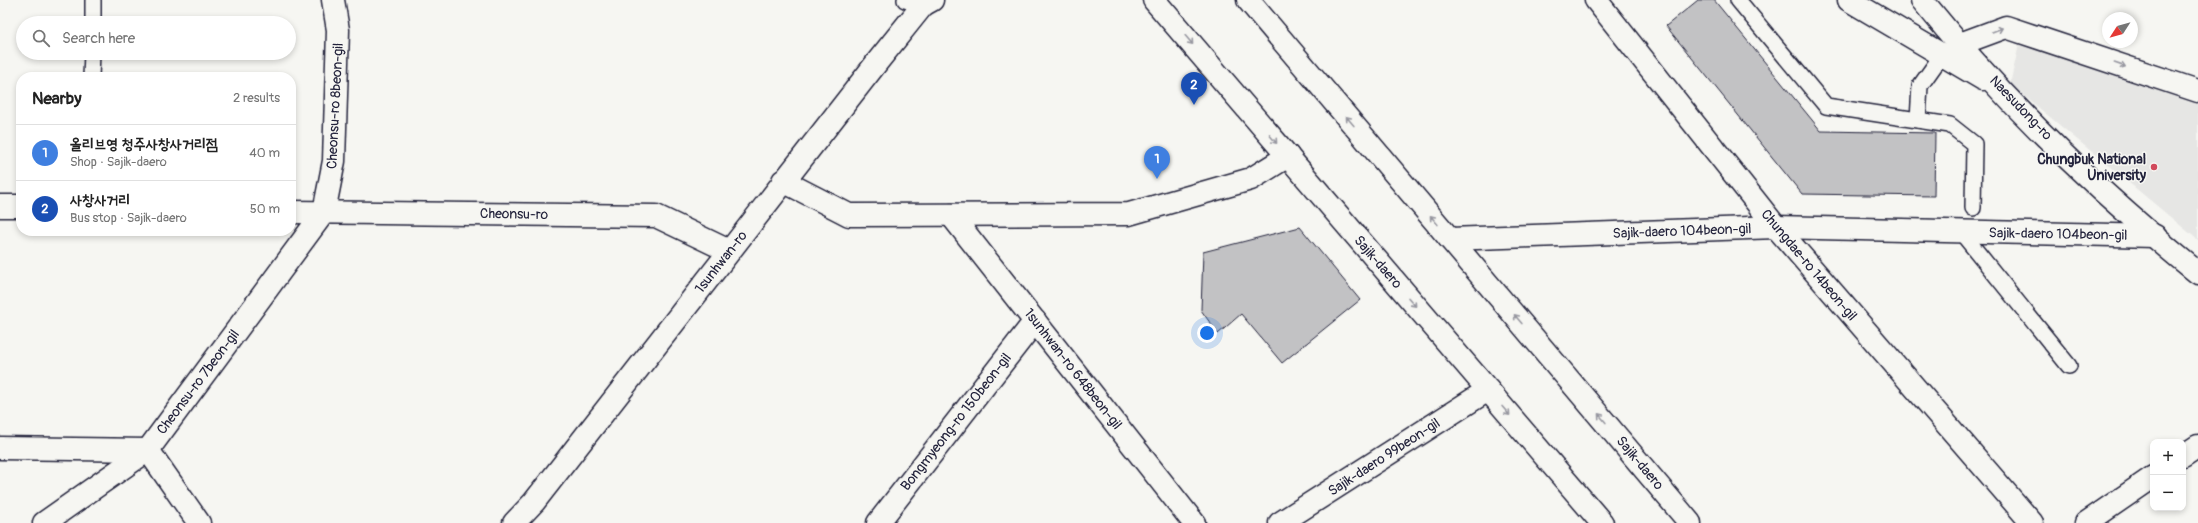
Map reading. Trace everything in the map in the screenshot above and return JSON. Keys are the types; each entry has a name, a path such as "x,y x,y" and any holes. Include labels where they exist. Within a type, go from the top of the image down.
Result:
{"street":[{"name":"Cheonsu-ro 8beon-gil","path":"324,212 334,161 338,30 333,0"},
{"path":"1149,0 1173,22"},
{"name":"Sajik-daero","path":"1154,0 1602,523"},
{"name":"Sajik-daero","path":"1248,0 1690,523"},
{"name":"Chungdae-ro 14beon-gil","path":"1596,0 1776,227 2032,523"},
{"path":"1849,0 1951,50 2006,27 2198,91"},
{"name":"Naesudong-ro","path":"1922,0 1951,50 2002,90 2078,167 2198,273"},
{"name":"1sunhwan-ro","path":"514,523 538,496 922,1"},
{"path":"783,181 849,215 1129,214 1251,179 1288,156"},
{"path":"0,206 16,206"},
{"name":"Cheonsu-ro","path":"296,212 656,216 729,251"},
{"name":"Cheonsu-ro 7beon-gil","path":"44,523 148,450 324,212"},
{"name":"1sunhwan-ro 648beon-gil","path":"951,215 1194,523"},
{"name":"Sajik-daero 104beon-gil","path":"1450,239 1776,227 2155,236"},
{"name":"Bongmyeong-ro 150beon-gil","path":"878,523 1035,321"},
{"name":"Sajik-daero 99beon-gil","path":"1280,523 1488,390"},
{"path":"2186,454 2198,446"},
{"path":"0,448 148,450 199,523"},
{"path":"2086,523 2150,479"}],"lane":[{"path":"92,16 93,0"},
{"path":"1738,0 1826,106 1950,125 1974,144 1974,208"},
{"path":"1918,120 1920,86 1951,50"},
{"path":"91,72 92,60"},
{"name":"Sajik-daero 104beon-gil","path":"1961,232 2069,366"}],"shaded area":[{"name":"Chungbuk National University","path":"2020,40 2198,94 2198,240 2010,84"}],"building":[{"path":"1698,0 1714,0 1821,131 1935,133 1934,196 1802,194 1666,26"},
{"path":"1300,227 1360,300 1282,363 1241,314 1218,334 1201,310 1203,252"}],"place":[{"name":"사창사거리","path":"1194,105"},
{"name":"Chungbuk National University","path":"2154,167"},
{"name":"올리브영 청주사창사거리점","path":"1157,179"}]}
